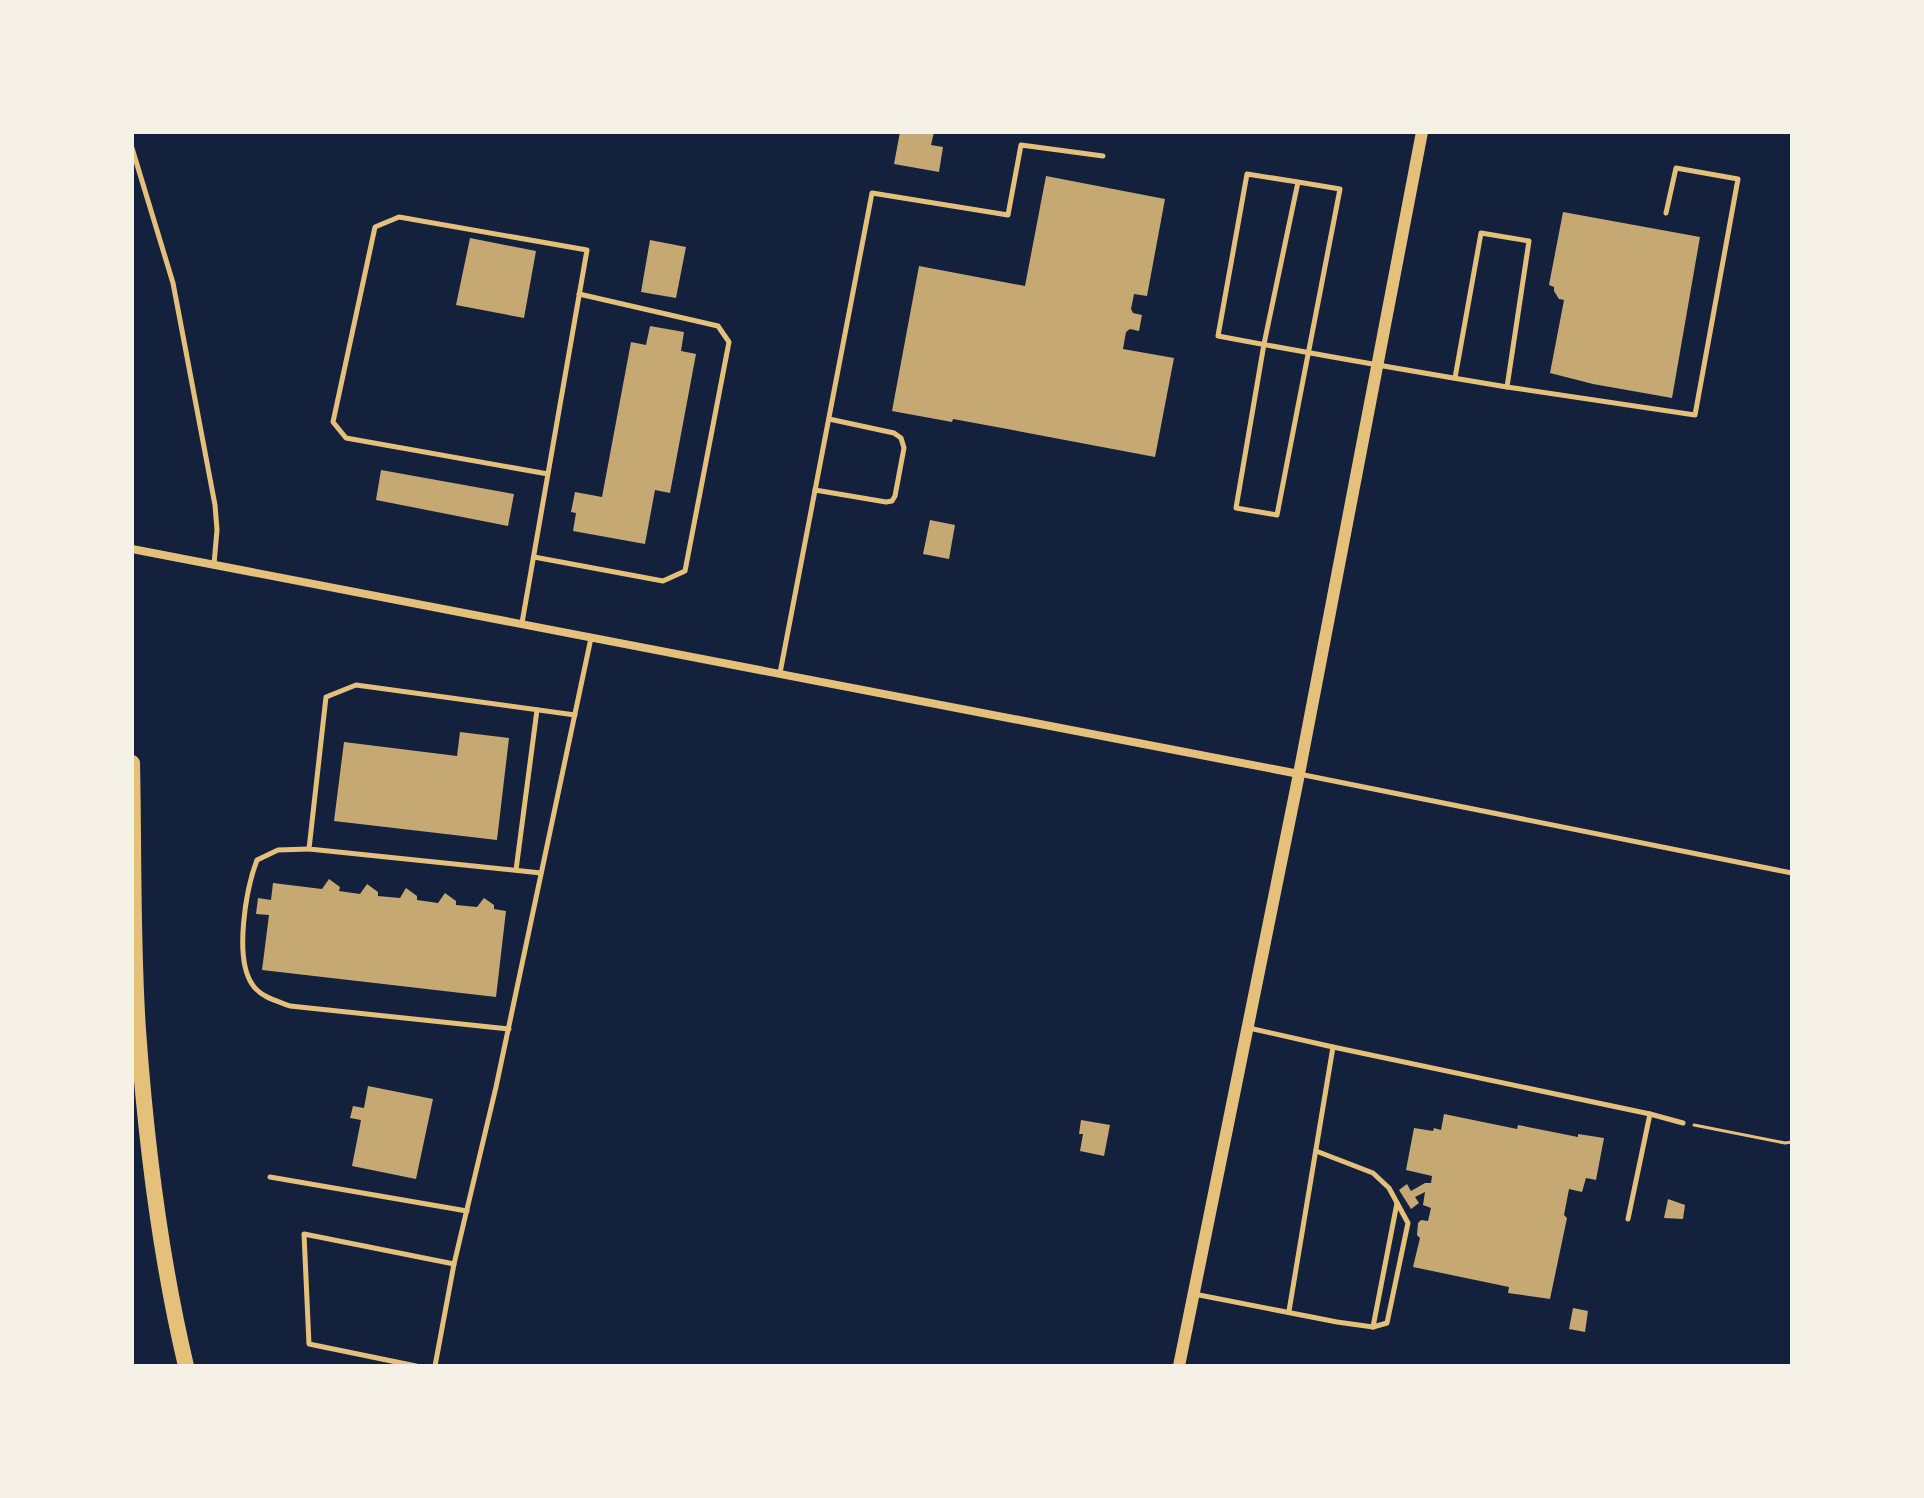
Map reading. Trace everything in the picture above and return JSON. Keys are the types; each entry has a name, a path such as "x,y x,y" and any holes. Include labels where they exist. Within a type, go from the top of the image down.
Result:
{"main road":[{"path":"132,763 138,1027 146,1123 158,1221 186,1366"}],"street":[{"path":"1179,1366 1299,774 1422,132"},
{"path":"132,549 1299,774"}],"lane":[{"path":"780,673 872,193 1008,215 1021,145 1103,156"},
{"path":"132,148 173,283 215,505 217,530 214,565"},
{"path":"1298,182 1264,344 1236,508 1277,515 1306,353 1340,189 1298,182 1247,174 1218,336 1264,344 1306,353 1377,366 1695,415 1738,179 1676,168 1666,213"},
{"path":"522,624 587,250 399,217 375,227 333,422 346,438 548,474"},
{"path":"1455,378 1481,233 1529,241 1507,387"},
{"path":"534,557 663,581 685,571 729,342 718,326 579,294"},
{"path":"815,490 892,501 904,448 901,438 894,433 828,419"},
{"path":"435,1366 454,1264 509,1029 591,637"},
{"path":"309,849 326,697 356,685 575,715"},
{"path":"516,870 537,710"},
{"path":"1299,774 1792,873"},
{"path":"509,1029 290,1006 268,998 253,987 243,963 248,883 257,860 278,850 309,849 541,873"},
{"path":"1248,1028 1683,1123"},
{"path":"1289,1311 1333,1047"},
{"path":"1628,1219 1650,1114"},
{"path":"1194,1294 1373,1327 1387,1323 1408,1223 1389,1188 1368,1169 1316,1151"},
{"path":"270,1177 467,1211"},
{"path":"1373,1327 1397,1203"},
{"path":"416,1366 309,1344 304,1234 454,1264"}],"path":[{"path":"1683,1123 1792,1142"}],"building":[{"path":"900,132 934,132 931,145 943,147 939,172 894,164"},
{"path":"1046,176 1165,199 1147,296 1134,294 1131,309 1133,313 1142,315 1139,331 1130,329 1126,332 1123,349 1174,358 1155,457 953,419 952,422 892,411 919,266 1025,286"},
{"path":"1563,212 1700,237 1672,398 1550,373 1564,300 1559,299 1554,287 1549,285"},
{"path":"470,238 536,251 524,318 456,305"},
{"path":"650,240 686,247 676,298 641,292"},
{"path":"650,326 684,332 681,351 696,354 670,493 655,490 645,544 573,531 576,513 571,512 575,492 602,497 631,342 646,345"},
{"path":"381,470 514,494 508,526 376,500"},
{"path":"930,520 955,525 949,559 923,554"},
{"path":"460,732 509,738 497,840 334,821 344,742 457,756"},
{"path":"329,879 340,887 339,891 360,894 367,884 378,892 378,896 400,898 406,888 417,896 417,900 438,903 445,893 456,901 456,905 477,907 484,898 494,905 494,909 506,911 496,997 262,970 269,915 256,914 258,898 271,900 273,883 322,889"},
{"path":"368,1086 433,1099 416,1179 352,1166 361,1120 350,1118 353,1106 364,1108"},
{"path":"1444,1114 1517,1129 1518,1125 1578,1137 1578,1134 1604,1138 1596,1180 1586,1178 1582,1192 1569,1189 1564,1215 1567,1218 1550,1299 1508,1293 1509,1287 1413,1267 1420,1238 1417,1235 1418,1223 1428,1221 1431,1208 1423,1205 1425,1192 1415,1197 1419,1203 1411,1209 1399,1190 1407,1184 1411,1191 1431,1183 1432,1176 1406,1170 1414,1128 1441,1130"},
{"path":"1081,1120 1110,1125 1104,1156 1080,1151 1083,1134 1079,1134"},
{"path":"1668,1199 1685,1205 1683,1219 1664,1218"},
{"path":"1573,1308 1588,1311 1585,1332 1569,1329"}]}
